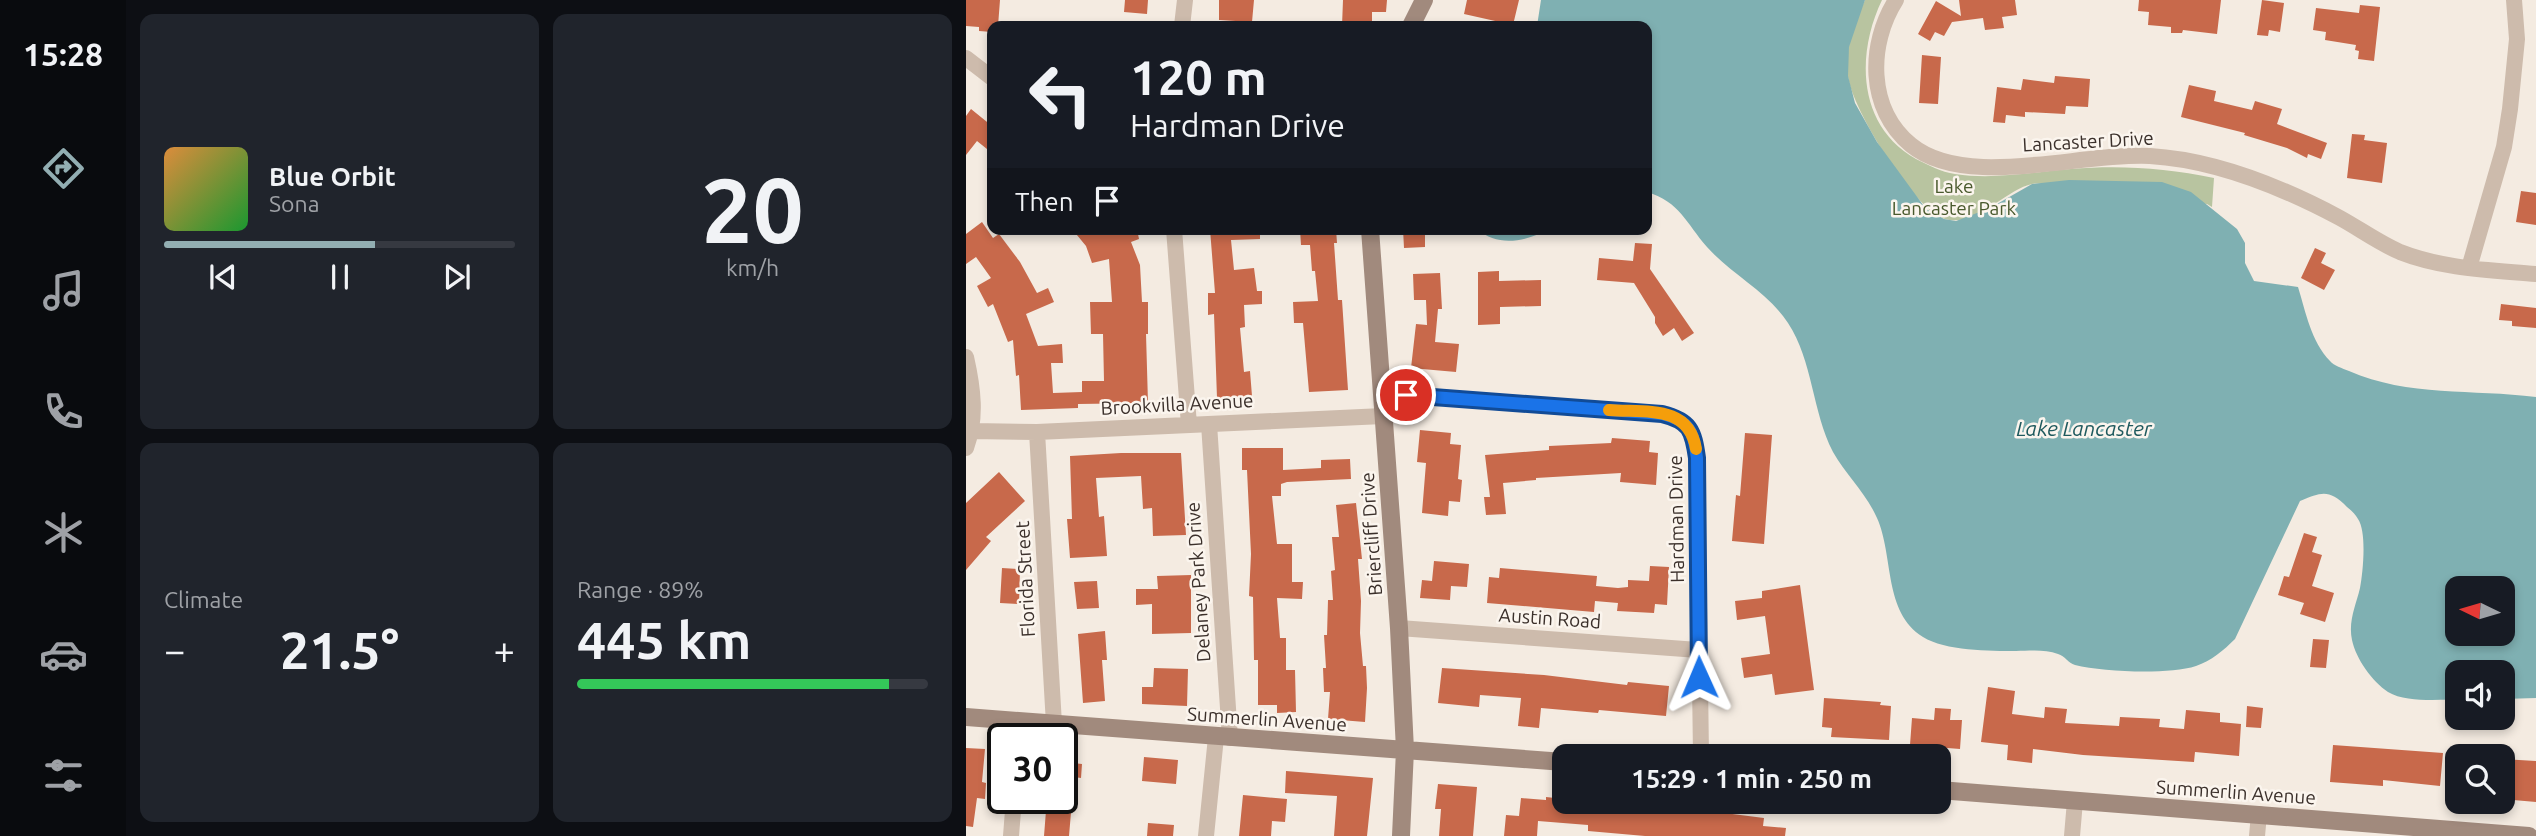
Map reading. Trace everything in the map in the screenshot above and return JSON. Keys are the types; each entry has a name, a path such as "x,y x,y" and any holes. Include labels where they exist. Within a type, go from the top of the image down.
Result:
{"street":[{"path":"1183,21 1185,0"},
{"path":"1414,21 1424,0"},
{"name":"Lancaster Drive","path":"1896,0 1886,15 1877,45 1875,78 1879,99 1893,124 1910,144 1932,158 1957,165 1988,167 2113,157 2150,156 2185,161 2229,171 2263,183 2341,219 2399,251 2429,261 2469,268 2536,274"},
{"path":"2469,268 2506,135 2517,39 2514,0"},
{"path":"966,58 987,74"},
{"path":"1174,235 1189,425"},
{"name":"Briercliff Drive","path":"1370,235 1399,628 1405,750 1401,836"},
{"path":"966,357 973,391 972,431 966,448"},
{"name":"Hardman Drive","path":"1382,393 1662,414 1678,418 1688,425 1695,440 1697,458 1701,744"},
{"name":"Brookvilla Avenue","path":"972,431 1037,432 1383,416"},
{"name":"Delaney Park Drive","path":"1206,836 1223,737 1209,424"},
{"name":"Florida Street","path":"1037,432 1054,723"},
{"name":"Austin Road","path":"1399,628 1698,650"},
{"name":"Summerlin Avenue","path":"966,717 991,723"},
{"name":"Summerlin Avenue","path":"1078,726 1552,761"},
{"name":"Summerlin Avenue","path":"1951,791 2529,836"},
{"path":"2072,836 2075,801"},
{"path":"1012,836 1013,814"},
{"path":"2257,836 2259,814"}],"green space":[{"name":"Lake Lancaster Park","path":"1865,0 1882,0 1868,43 1867,87 1872,108 1882,128 1897,145 1916,159 1945,172 1969,176 2107,167 2143,168 2196,175 2214,178 2212,207 2207,204 2032,184 1967,218 1945,219 1917,197 1886,157 1852,92 1847,67 1849,47"}],"water":[{"name":"Lake Lancaster","path":"1541,0 1865,0 1849,47 1848,76 1855,103 1877,142 1926,209 1944,219 1956,221 1990,208 2032,184 2069,180 2162,182 2191,192 2237,229 2245,243 2245,263 2254,281 2298,287 2314,336 2323,353 2336,366 2371,379 2417,389 2536,397 2536,698 2515,699 2515,660 2445,660 2445,700 2404,698 2388,692 2376,682 2357,655 2351,633 2362,572 2361,525 2355,514 2341,501 2325,494 2300,501 2235,639 2217,655 2196,666 2169,671 2102,669 2075,665 2048,651 1968,649 1943,645 1923,637 1910,626 1901,613 1895,598 1877,518 1833,452 1821,420 1803,353 1788,323 1760,292 1707,247 1682,214 1667,201 1652,194 1652,21 1538,21"},
{"path":"1486,235 1536,235 1513,241 1494,239"}],"building":[{"path":"966,0 1000,0 998,21 987,21 987,32 979,31 979,27 966,26"},
{"path":"1125,0 1148,0 1147,14 1124,12"},
{"path":"1219,0 1254,0 1252,21 1219,20"},
{"path":"1343,0 1387,0 1386,12 1372,12 1372,21 1342,21"},
{"path":"1467,0 1519,0 1514,21 1495,21 1464,14"},
{"path":"1959,0 2015,0 2017,15 2002,17 2004,28 1985,30 1983,18 1952,22 1944,36 1935,32 1930,41 1918,34 1936,1 1961,16"},
{"path":"2139,0 2221,0 2217,34 2183,30 2182,33 2171,33 2171,27 2148,25 2149,12 2138,11"},
{"path":"2262,0 2284,3 2280,32 2269,30 2268,36 2257,35"},
{"path":"2360,5 2380,7 2374,61 2358,59 2359,51 2355,50 2356,45 2325,40 2326,32 2313,30 2316,8 2359,13"},
{"path":"1922,55 1941,57 1938,104 1919,103"},
{"path":"2055,76 2090,79 2088,107 2066,106 2065,114 2025,112 2025,117 2006,115 2005,123 1993,122 1997,87 2021,90 2023,79 2054,83"},
{"path":"2189,85 2216,91 2214,101 2252,110 2255,101 2282,109 2277,124 2327,143 2321,159 2308,154 2307,158 2287,148 2244,135 2245,133 2181,117"},
{"path":"971,109 987,122 987,149 977,141 966,155 966,116"},
{"path":"2352,134 2365,135 2364,140 2387,143 2382,183 2347,178"},
{"path":"2521,191 2536,193 2536,225 2516,222"},
{"path":"982,222 987,235 993,238 1000,235 1020,262 1037,293 1048,288 1054,302 1026,314 1038,346 1062,344 1063,363 1051,363 1053,393 1082,392 1082,381 1104,381 1103,334 1091,334 1090,302 1112,302 1109,259 1092,263 1086,246 1077,235 1138,235 1139,239 1131,242 1140,265 1142,302 1148,302 1148,403 1078,404 1078,408 1021,410 1013,340 1008,342 993,304 988,307 977,286 991,278 976,257 966,264 966,234"},
{"path":"1210,235 1260,235 1260,239 1231,240 1234,270 1254,268 1257,291 1262,291 1262,304 1244,305 1245,327 1240,328 1244,372 1250,371 1252,396 1217,398 1214,314 1208,315 1208,293 1215,293"},
{"path":"1300,235 1336,235 1337,243 1334,243 1338,300 1342,300 1348,390 1309,392 1303,323 1294,323 1293,302 1318,301 1310,245 1301,245"},
{"path":"1403,235 1425,235 1425,247 1404,248"},
{"path":"1635,243 1652,244 1650,269 1694,333 1682,341 1674,328 1663,336 1655,323 1655,317 1634,283 1597,280 1599,258 1633,261"},
{"path":"2315,248 2326,253 2321,263 2335,270 2324,290 2301,278"},
{"path":"1499,271 1499,281 1541,280 1541,306 1500,307 1500,324 1478,325 1478,272"},
{"path":"1440,273 1442,309 1438,309 1435,342 1459,344 1456,372 1411,368 1416,324 1427,325 1426,300 1414,300 1413,274"},
{"path":"2501,304 2536,308 2536,328 2512,326 2512,321 2499,320"},
{"path":"1420,430 1451,433 1450,444 1461,445 1458,479 1462,480 1460,502 1449,501 1448,516 1422,513 1426,463 1417,462"},
{"path":"1745,433 1772,435 1764,544 1732,541 1736,495 1740,496"},
{"path":"1612,438 1650,441 1649,452 1658,453 1656,485 1620,482 1621,473 1536,478 1503,483 1506,514 1486,515 1484,497 1490,497 1485,455 1549,450 1549,446 1611,443"},
{"path":"1242,448 1283,448 1283,470 1321,468 1321,460 1350,459 1351,479 1287,482 1281,484 1281,496 1272,496 1277,544 1292,544 1292,582 1303,582 1302,599 1277,598 1280,638 1286,638 1286,670 1295,670 1296,712 1277,713 1277,705 1258,705 1253,597 1249,596 1251,554 1247,470 1242,470"},
{"path":"1181,453 1186,535 1153,536 1152,508 1143,509 1141,476 1096,478 1099,517 1104,516 1107,556 1070,558 1067,519 1072,519 1070,456"},
{"path":"999,472 1025,501 986,537 991,541 966,570 966,503"},
{"path":"1356,503 1362,559 1358,559 1360,633 1367,688 1365,722 1328,719 1330,692 1324,692 1323,668 1326,668 1324,635 1327,635 1328,600 1333,600 1331,571 1335,570 1332,537 1339,537 1336,505"},
{"path":"2304,533 2317,537 2312,552 2322,555 2312,586 2334,593 2325,622 2300,614 2304,603 2278,595 2284,576 2289,577"},
{"path":"1434,561 1469,564 1467,587 1451,586 1450,600 1420,598 1422,580 1432,581"},
{"path":"1650,566 1669,567 1667,605 1655,604 1654,613 1617,611 1618,603 1595,601 1594,612 1487,603 1489,577 1499,578 1500,568 1597,576 1596,586 1618,588 1628,587 1628,580 1649,581"},
{"path":"1002,568 1020,569 1019,604 1000,603"},
{"path":"1191,575 1191,633 1152,634 1152,604 1136,605 1136,589 1158,589 1157,576"},
{"path":"1097,581 1099,608 1077,609 1074,582"},
{"path":"1800,585 1814,690 1775,695 1772,674 1744,678 1741,658 1770,654 1765,616 1737,620 1735,601 1762,598 1762,591"},
{"path":"1105,631 1107,660 1102,660 1105,701 1083,703 1078,634"},
{"path":"2313,639 2329,640 2326,668 2310,667"},
{"path":"1154,668 1188,669 1187,706 1142,704 1142,687 1153,687"},
{"path":"1442,668 1544,675 1627,685 1628,682 1669,686 1666,716 1541,708 1539,728 1518,726 1521,698 1480,695 1479,707 1438,703"},
{"path":"1988,687 2015,691 2012,714 2044,718 2045,707 2067,709 2065,723 2119,726 2120,717 2160,719 2159,727 2184,729 2186,710 2220,713 2220,722 2241,724 2239,756 2195,752 2194,762 2033,749 2032,763 2007,760 2008,745 1981,742"},
{"path":"1824,698 1881,702 1880,705 1891,706 1889,740 1831,737 1832,728 1822,727"},
{"path":"2247,706 2263,708 2261,728 2246,727"},
{"path":"1935,708 1951,709 1950,720 1962,720 1960,749 1951,748 1951,744 1910,744 1912,718 1934,720"},
{"path":"2333,745 2443,753 2440,786 2383,780 2383,786 2330,782"},
{"path":"966,748 985,749 982,782 986,783 985,799 977,798 973,827 966,826"},
{"path":"1144,757 1178,760 1176,784 1142,781"},
{"path":"2515,760 2536,761 2536,802 2515,800"},
{"path":"1078,764 1082,764 1081,778 1078,778"},
{"path":"1286,771 1373,778 1367,836 1334,836 1337,796 1285,793"},
{"path":"1438,784 1477,787 1473,836 1439,836 1441,809 1435,809"},
{"path":"1243,795 1287,799 1285,822 1272,821 1271,836 1239,836"},
{"path":"1546,797 1552,798 1552,814 1732,814 1764,818 1763,826 1786,828 1785,836 1645,836 1588,831 1588,825 1538,821 1537,836 1504,836 1506,815 1519,816 1521,798 1546,800"},
{"path":"1046,814 1071,814 1069,836 1044,836"},
{"path":"1148,823 1174,825 1173,836 1147,836"}],"slow traffic":[{"path":"1609,410 1662,414 1678,418 1688,425 1696,449"}],"route":[{"path":"1406,395 1662,414 1678,418 1688,425 1695,440 1697,458 1699,677"}]}
